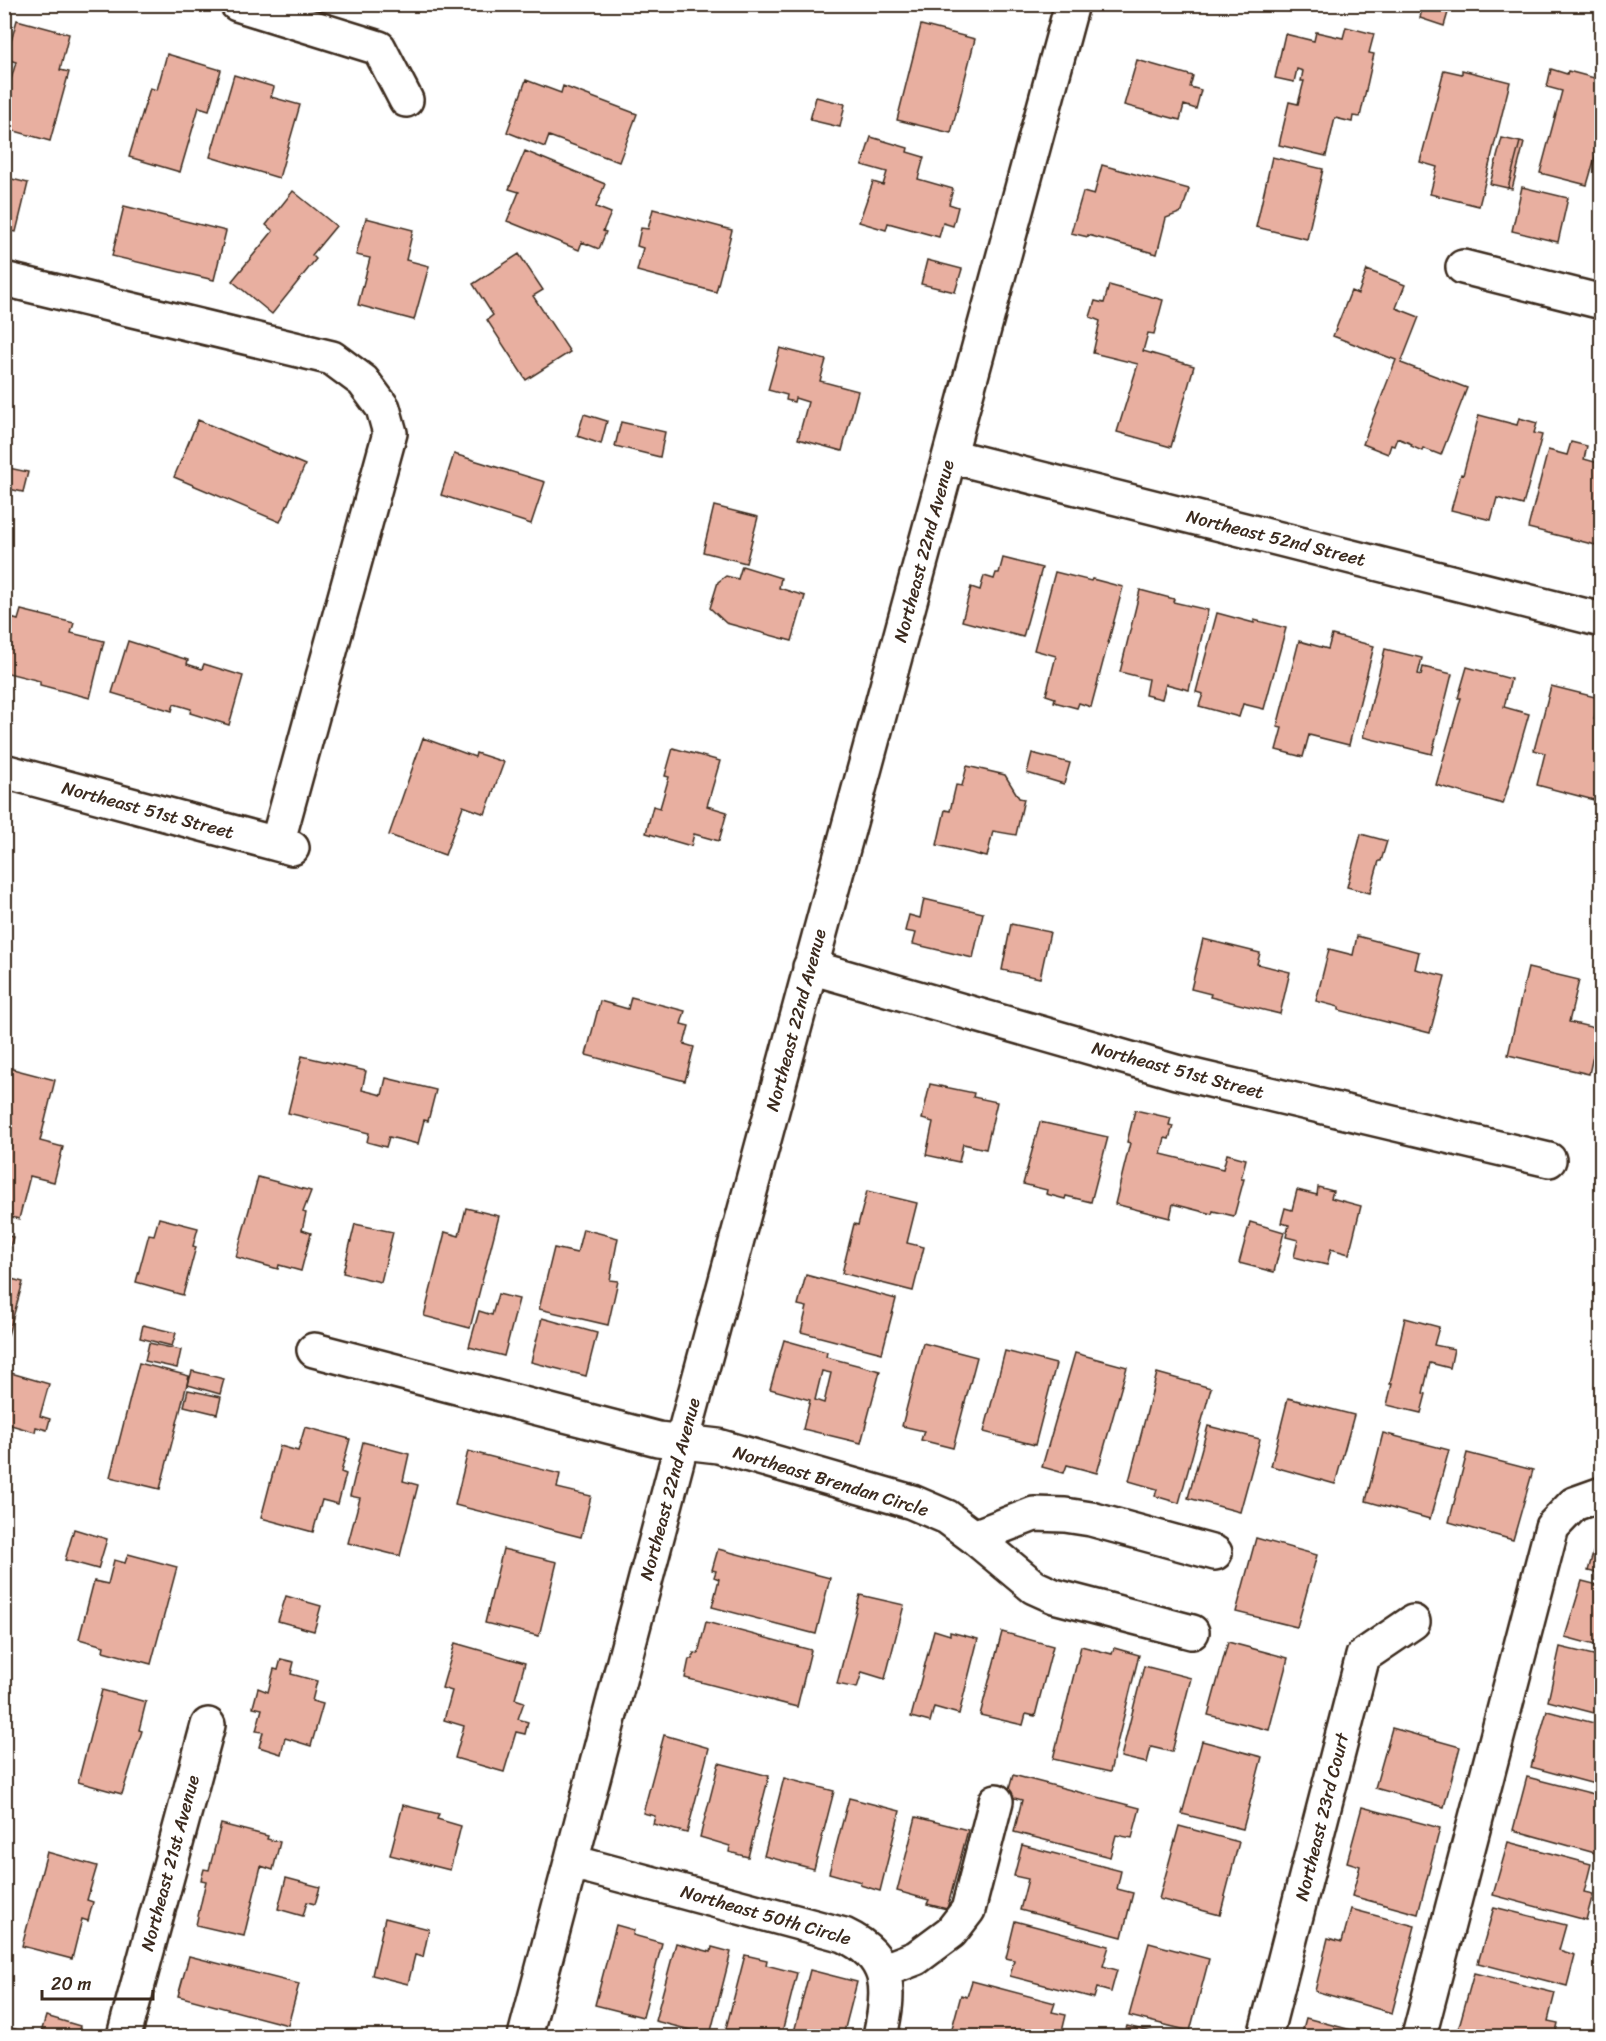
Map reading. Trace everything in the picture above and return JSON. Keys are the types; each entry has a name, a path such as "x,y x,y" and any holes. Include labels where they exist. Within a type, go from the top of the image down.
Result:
{"street":[{"path":"237,4 379,48 406,100"},
{"name":"Northeast 22nd Avenue","path":"525,2037 682,1442 1072,4"},
{"path":"1463,267 1602,302"},
{"name":"Northeast 51st Street","path":"4,279 332,358 363,381 383,408 390,433 285,846 4,771"},
{"name":"Northeast 52nd Street","path":"950,456 1602,620"},
{"name":"Northeast 51st Street","path":"810,967 1176,1072 1549,1160"},
{"name":"Northeast Brendan Circle","path":"314,1350 658,1439 718,1446 912,1502 947,1517 1034,1587 1054,1596 1192,1632"},
{"path":"1419,2037 1552,1527 1574,1504 1602,1494"},
{"path":"974,1537 1034,1514 1065,1515 1090,1519 1215,1553"},
{"name":"Northeast 23rd Court","path":"1265,2037 1363,1656 1413,1622"},
{"name":"Northeast 21st Avenue","path":"124,2037 208,1725"},
{"path":"882,1971 916,1958 951,1932 968,1910 996,1801"},
{"name":"Northeast 50th Circle","path":"572,1862 844,1935 859,1942 872,1954 882,1971 887,1989 880,2037"}],"building":[{"path":"1423,4 1449,9 1444,26 1420,18"},
{"path":"17,20 69,34 60,70 69,72 50,141 4,128 4,104 16,62 6,59"},
{"path":"921,25 975,39 951,133 897,120"},
{"path":"1346,27 1374,34 1369,53 1374,54 1360,117 1353,116 1352,122 1335,118 1326,156 1279,145 1289,102 1298,104 1304,81 1301,81 1303,71 1297,69 1294,82 1275,78 1285,34 1314,41 1316,32 1343,38"},
{"path":"167,54 221,70 209,110 199,107 180,172 129,157 150,88 157,90"},
{"path":"1137,60 1193,76 1190,87 1201,90 1196,109 1184,105 1180,120 1124,105"},
{"path":"1551,69 1602,80 1602,133 1587,185 1540,173 1562,91 1547,87"},
{"path":"1444,70 1462,74 1462,70 1510,82 1479,206 1430,194 1437,167 1420,162"},
{"path":"234,75 274,87 271,97 300,105 279,178 210,157"},
{"path":"526,80 561,93 563,86 637,114 619,162 549,136 545,147 507,132"},
{"path":"816,97 845,104 840,127 810,120"},
{"path":"871,137 908,148 907,152 924,157 918,179 953,189 949,204 958,207 953,226 943,223 939,237 888,223 886,230 859,222 873,182 883,185 887,172 862,165"},
{"path":"1502,138 1520,142 1508,188 1490,184"},
{"path":"1520,142 1524,143 1512,189 1508,188"},
{"path":"525,151 605,184 596,207 611,213 603,231 606,232 599,249 582,242 579,250 507,221 519,192 509,189"},
{"path":"1272,157 1323,169 1307,239 1256,227"},
{"path":"1102,165 1189,189 1182,212 1166,218 1157,254 1088,235 1088,237 1071,233 1083,192 1094,195"},
{"path":"4,177 28,183 16,232 4,230"},
{"path":"1522,187 1568,198 1558,242 1512,231"},
{"path":"293,191 336,226 312,255 316,259 272,314 232,281 273,231 266,225"},
{"path":"124,206 226,231 214,280 112,256"},
{"path":"653,209 732,230 716,292 637,271 643,248 637,246 641,228 648,229"},
{"path":"366,218 413,230 406,260 429,266 414,320 358,305 370,258 356,255"},
{"path":"519,254 543,290 533,296 570,352 526,380 487,320 493,315 473,284"},
{"path":"927,260 962,269 955,292 921,284"},
{"path":"1367,270 1405,285 1396,308 1419,317 1401,363 1467,388 1441,455 1423,448 1422,451 1397,438 1388,454 1363,444 1396,360 1333,336 1351,291 1358,294"},
{"path":"1109,285 1163,300 1154,334 1148,333 1143,351 1194,366 1171,447 1117,432 1138,364 1093,353 1100,321 1090,317 1095,301 1104,303"},
{"path":"780,348 826,360 820,381 858,391 842,451 798,439 808,402 795,398 794,402 786,400 787,395 768,390"},
{"path":"584,414 607,421 601,444 577,436"},
{"path":"1479,415 1517,425 1519,418 1537,423 1534,433 1542,435 1523,505 1497,498 1491,520 1451,510"},
{"path":"198,420 305,465 280,522 174,477"},
{"path":"621,422 665,432 660,457 615,446"},
{"path":"1571,442 1587,446 1584,459 1602,464 1602,523 1596,545 1528,528 1548,450 1567,455"},
{"path":"454,454 545,482 531,524 441,495"},
{"path":"4,467 28,472 23,492 4,488"},
{"path":"714,506 758,517 746,563 703,552"},
{"path":"1003,558 1042,568 1023,637 962,621 971,587 980,590 984,576 994,579 996,573 999,573"},
{"path":"742,566 781,578 779,588 805,596 792,641 726,623 710,608 718,582 726,576 738,579"},
{"path":"1055,572 1123,587 1091,707 1079,703 1077,708 1054,702 1055,698 1046,695 1056,656 1034,650"},
{"path":"1140,590 1174,599 1173,602 1208,610 1189,690 1166,684 1162,699 1145,695 1148,679 1120,672"},
{"path":"21,610 74,623 71,633 104,641 90,698 40,685 40,681 4,672 4,616 18,620"},
{"path":"1217,613 1254,623 1254,620 1286,628 1264,709 1243,704 1239,717 1199,706 1203,694 1196,692"},
{"path":"1332,635 1374,646 1349,745 1309,735 1303,757 1276,750 1282,728 1277,727 1299,641 1328,649"},
{"path":"128,641 188,660 187,664 202,669 204,664 243,676 229,725 190,713 191,709 174,704 172,711 112,693"},
{"path":"1385,649 1422,658 1418,674 1421,675 1423,667 1452,674 1432,754 1363,737"},
{"path":"1467,667 1511,679 1504,707 1529,714 1503,804 1436,785 1461,698 1458,698"},
{"path":"1551,686 1599,698 1594,719 1602,721 1602,772 1594,800 1537,785 1545,753 1534,750"},
{"path":"423,738 475,757 476,753 504,762 485,814 463,806 445,855 389,835"},
{"path":"673,748 720,761 707,806 727,812 719,841 694,834 691,846 646,833 653,806 660,808 669,777 665,776"},
{"path":"1032,753 1070,763 1064,784 1027,773"},
{"path":"967,766 1005,775 1019,798 1024,799 1016,835 993,831 987,857 937,845 945,810 950,811 956,785 962,786"},
{"path":"1361,834 1387,841 1370,893 1347,887"},
{"path":"924,899 983,913 973,958 913,944 916,933 905,931 909,915 920,918"},
{"path":"1011,924 1050,932 1040,978 1002,970"},
{"path":"1357,936 1419,952 1415,969 1445,976 1430,1033 1339,1010 1339,1007 1316,1001 1329,949 1353,955"},
{"path":"1203,939 1260,953 1257,964 1290,972 1280,1014 1210,997 1211,994 1191,989"},
{"path":"1528,968 1579,980 1569,1022 1599,1029 1589,1074 1508,1055"},
{"path":"631,997 685,1011 681,1024 689,1026 684,1044 694,1047 685,1081 586,1055 600,1001 628,1009"},
{"path":"302,1056 366,1071 362,1090 382,1095 386,1078 436,1090 428,1121 424,1120 418,1144 389,1137 386,1147 367,1142 369,1133 288,1113"},
{"path":"5,1067 55,1080 40,1141 63,1147 54,1182 30,1176 19,1219 4,1215"},
{"path":"930,1084 974,1093 973,1097 997,1102 986,1149 963,1144 959,1162 926,1155 933,1122 922,1119"},
{"path":"1135,1110 1171,1118 1169,1125 1173,1126 1169,1139 1165,1138 1161,1154 1223,1169 1227,1154 1246,1159 1241,1179 1244,1179 1234,1216 1213,1211 1212,1214 1173,1204 1170,1218 1115,1204 1130,1143 1127,1142"},
{"path":"1040,1122 1108,1137 1091,1202 1046,1194 1047,1190 1023,1184"},
{"path":"258,1177 311,1191 303,1212 306,1213 302,1230 311,1233 301,1271 279,1265 278,1269 236,1257"},
{"path":"1318,1187 1333,1191 1331,1198 1361,1206 1349,1254 1331,1249 1327,1265 1294,1257 1298,1240 1286,1237 1289,1225 1281,1223 1285,1208 1292,1210 1297,1190 1317,1195"},
{"path":"867,1191 917,1203 907,1243 924,1247 913,1291 842,1273 854,1224 858,1225"},
{"path":"466,1208 499,1216 470,1328 424,1316 445,1232 459,1236"},
{"path":"159,1218 198,1228 193,1246 196,1247 183,1295 136,1282 149,1234 154,1235"},
{"path":"1250,1222 1284,1232 1274,1272 1239,1263"},
{"path":"355,1224 393,1232 381,1282 343,1273"},
{"path":"583,1229 618,1238 610,1280 618,1281 608,1325 539,1309 554,1248 577,1253"},
{"path":"4,1235 13,1237 4,1266"},
{"path":"806,1275 896,1299 882,1353 801,1332 807,1307 798,1305"},
{"path":"4,1277 23,1282 4,1349"},
{"path":"498,1294 519,1299 504,1356 469,1347 479,1311 492,1315"},
{"path":"542,1318 597,1333 586,1376 531,1362"},
{"path":"1405,1318 1439,1327 1434,1345 1454,1349 1450,1368 1430,1363 1421,1413 1387,1405"},
{"path":"143,1325 176,1333 172,1346 140,1338"},
{"path":"784,1340 827,1352 826,1357 880,1371 861,1443 803,1429 810,1400 770,1389","holes":["822,1371 831,1373 824,1403 815,1400"]},
{"path":"149,1343 181,1350 177,1368 145,1361"},
{"path":"923,1343 977,1357 953,1448 921,1440 924,1431 902,1426"},
{"path":"1005,1351 1056,1364 1035,1445 984,1432"},
{"path":"1075,1353 1127,1367 1097,1473 1067,1465 1064,1473 1042,1467"},
{"path":"139,1363 189,1376 160,1489 110,1477"},
{"path":"4,1371 49,1384 40,1416 50,1419 47,1430 36,1427 35,1432 4,1423"},
{"path":"192,1371 224,1379 220,1394 188,1385"},
{"path":"1157,1373 1211,1388 1179,1503 1155,1496 1157,1489 1129,1481"},
{"path":"188,1390 221,1397 217,1414 184,1406"},
{"path":"1288,1398 1354,1415 1335,1484 1271,1466"},
{"path":"1208,1426 1260,1439 1240,1512 1188,1498"},
{"path":"305,1427 350,1439 341,1472 346,1474 338,1504 322,1500 313,1532 261,1518 280,1446 298,1451"},
{"path":"1383,1433 1449,1450 1430,1519 1366,1501"},
{"path":"363,1442 409,1454 403,1481 418,1485 400,1556 348,1543 360,1498 350,1496"},
{"path":"468,1451 560,1474 557,1488 591,1496 581,1537 455,1505"},
{"path":"1467,1453 1533,1470 1513,1540 1449,1522"},
{"path":"1602,1522 1602,1574 1588,1571"},
{"path":"74,1529 107,1539 98,1569 65,1560"},
{"path":"1256,1538 1317,1555 1297,1627 1236,1612"},
{"path":"503,1549 557,1562 539,1636 485,1623"},
{"path":"718,1549 830,1578 816,1634 712,1607 719,1579 714,1577 716,1571 712,1570"},
{"path":"128,1554 177,1567 151,1664 103,1651 104,1646 79,1639 94,1581 108,1584 114,1560 125,1563"},
{"path":"1582,1581 1602,1586 1602,1647 1565,1637"},
{"path":"860,1595 904,1605 885,1679 862,1672 857,1688 837,1684"},
{"path":"286,1596 321,1606 314,1631 278,1621"},
{"path":"706,1622 811,1650 797,1707 685,1678 689,1659 692,1659 694,1653 698,1654"},
{"path":"934,1630 978,1639 959,1714 934,1707 930,1722 911,1717"},
{"path":"1002,1632 1053,1646 1035,1716 1026,1714 1023,1725 980,1715"},
{"path":"1228,1642 1288,1658 1269,1730 1208,1715"},
{"path":"455,1643 525,1663 515,1699 524,1702 518,1719 528,1722 525,1734 516,1732 504,1772 455,1758 464,1726 444,1720 452,1691 442,1688"},
{"path":"1081,1646 1112,1654 1114,1648 1139,1655 1110,1772 1053,1759"},
{"path":"1560,1647 1602,1657 1602,1715 1548,1701"},
{"path":"281,1659 294,1662 291,1674 317,1681 312,1701 323,1704 311,1746 285,1738 281,1754 259,1747 263,1732 256,1731 262,1709 253,1707 258,1688 268,1692 274,1669 278,1670"},
{"path":"1144,1666 1191,1678 1172,1752 1151,1747 1147,1763 1121,1757"},
{"path":"102,1690 146,1702 139,1730 142,1731 122,1794 78,1782"},
{"path":"1547,1711 1602,1725 1602,1786 1531,1767"},
{"path":"1392,1728 1460,1747 1444,1807 1375,1788"},
{"path":"664,1735 709,1748 687,1833 653,1824 655,1816 643,1813"},
{"path":"1202,1741 1262,1757 1243,1829 1182,1814"},
{"path":"719,1763 769,1776 748,1857 729,1852 730,1846 700,1837"},
{"path":"1013,1775 1140,1808 1132,1838 1116,1835 1110,1857 1014,1832 1022,1800 1007,1796"},
{"path":"1527,1777 1602,1796 1602,1855 1513,1830"},
{"path":"784,1778 834,1791 814,1869 764,1856"},
{"path":"849,1798 900,1811 880,1891 860,1885 861,1882 829,1873"},
{"path":"403,1805 439,1814 437,1819 461,1826 450,1870 390,1855"},
{"path":"1362,1807 1440,1828 1418,1914 1352,1896 1360,1866 1347,1862"},
{"path":"916,1817 968,1830 947,1909 927,1904 929,1900 897,1891"},
{"path":"221,1824 268,1836 267,1839 280,1842 273,1870 261,1866 244,1936 196,1925 206,1881 201,1880 204,1869 209,1870"},
{"path":"1179,1826 1239,1842 1220,1915 1159,1899"},
{"path":"1508,1842 1591,1864 1584,1892 1593,1894 1586,1920 1493,1895"},
{"path":"1022,1845 1121,1871 1117,1889 1133,1893 1122,1937 1020,1910 1028,1879 1014,1876"},
{"path":"47,1852 97,1866 87,1900 93,1902 88,1921 82,1919 72,1959 22,1946"},
{"path":"286,1878 320,1887 315,1904 307,1902 303,1916 278,1909"},
{"path":"1494,1907 1566,1925 1559,1950 1575,1955 1567,1986 1478,1963"},
{"path":"1351,1909 1415,1926 1392,2013 1315,1991 1328,1938 1342,1942"},
{"path":"385,1918 429,1929 423,1957 415,1955 408,1984 372,1975"},
{"path":"1015,1921 1109,1946 1103,1966 1117,1970 1111,1992 1097,1988 1094,1998 1010,1976 1014,1960 1006,1958"},
{"path":"616,1925 634,1930 633,1935 662,1943 643,2017 595,2005"},
{"path":"676,1943 711,1952 712,1947 731,1952 710,2035 655,2021"},
{"path":"1149,1943 1209,1959 1190,2031 1129,2016"},
{"path":"745,1955 767,1960 766,1965 797,1973 781,2036 724,2036"},
{"path":"189,1956 299,1984 288,2025 178,1996"},
{"path":"810,1970 857,1982 843,2036 793,2036"},
{"path":"1474,1973 1555,1993 1548,2021 1558,2023 1555,2036 1482,2036 1458,2030"},
{"path":"972,1981 1055,2003 1052,2012 1066,2015 1061,2036 968,2036 951,2032 961,1995 967,1997"},
{"path":"46,2016 80,2026 77,2036 40,2036"},
{"path":"1306,2018 1374,2036 1301,2036"},
{"path":"4,2026 40,2036 4,2036"},
{"path":"1127,2026 1167,2036 1124,2036"}]}
